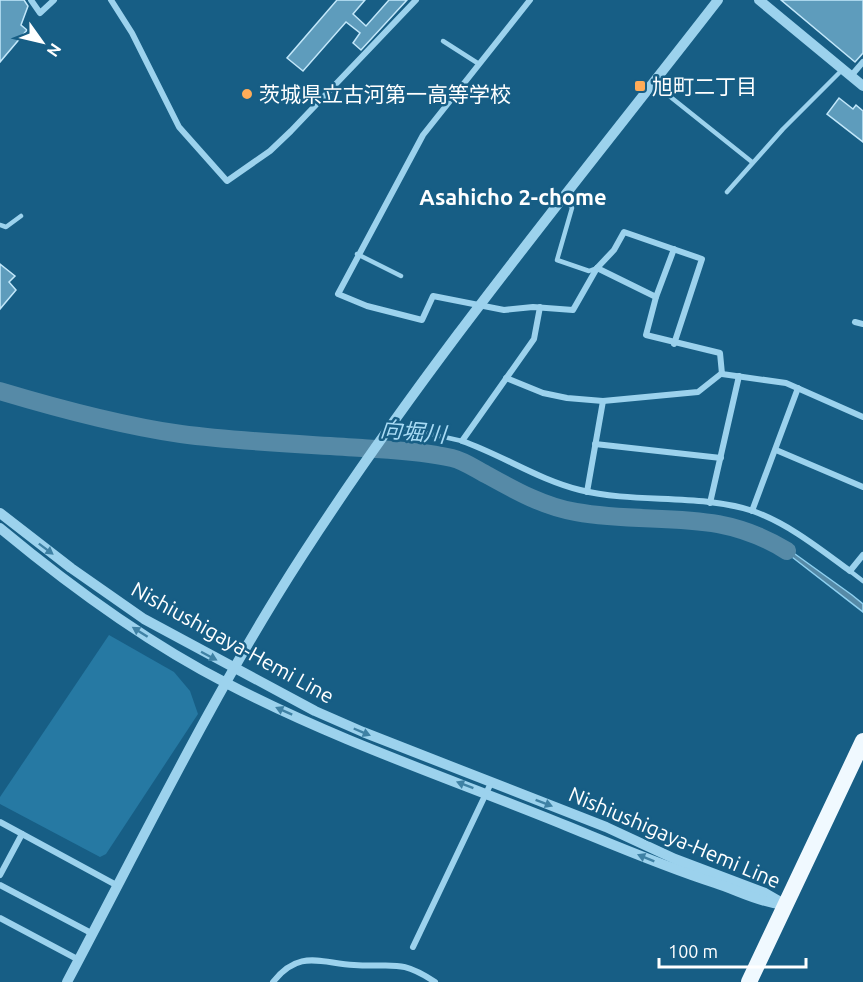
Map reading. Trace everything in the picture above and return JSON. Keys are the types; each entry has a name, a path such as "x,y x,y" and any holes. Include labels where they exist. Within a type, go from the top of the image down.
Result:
{"highway":[{"path":"749,982 863,741"}],"street":[{"path":"31,0 40,13 54,0"},
{"path":"111,0 132,33 179,127 227,181 270,151 291,132 416,0"},
{"path":"530,0 423,135 357,254 338,294 356,302 422,320 433,296 504,310 540,308 573,310 597,268 614,250 624,232 702,259 674,344"},
{"path":"67,982 226,683 300,559 361,466 476,306 718,0"},
{"path":"759,0 863,86"},
{"path":"847,73 863,62"},
{"path":"674,249 656,297 646,335 674,344 720,353 722,374"},
{"path":"597,268 656,297"},
{"path":"540,308 534,339 462,441 539,476 587,492 710,503 752,511 792,530 850,571 863,555"},
{"path":"855,322 863,324"},
{"path":"506,378 551,395 603,401 698,393 722,374 786,383 862,415"},
{"path":"710,503 739,376"},
{"path":"752,511 798,388"},
{"path":"587,492 603,401"},
{"path":"595,444 721,458"},
{"path":"776,450 863,487"},
{"name":"Nishiushigaya-Hemi Line","path":"0,513 71,568 136,613 234,669 363,732 488,788"},
{"name":"Nishiushigaya-Hemi Line","path":"0,528 94,602 226,683 354,743 606,827 675,859 765,893 786,904"},
{"path":"413,947 488,788"},
{"path":"0,822 118,886"},
{"path":"0,874 22,834"},
{"path":"0,885 93,934"},
{"path":"0,918 79,960"},
{"path":"273,982 284,970 311,959 354,965 400,964 414,969 435,982"}],"lane":[{"path":"443,41 479,64"},
{"path":"727,192 752,162 847,73"},
{"path":"653,83 752,162"},
{"path":"564,196 572,208 557,260 589,271 597,268"},
{"path":"0,225 6,227 21,216"},
{"path":"357,254 401,276"},
{"path":"391,422 404,428 462,441"},
{"path":"850,571 863,581"}],"shaded area":[{"path":"770,536 852,595 863,604 863,612 792,557 767,542"},
{"path":"109,635 174,672 190,691 198,714 106,854 100,857 0,804 0,797"}],"building":[{"path":"0,0 24,0 28,6 21,25 27,30 0,62"},
{"path":"337,0 365,0 353,14 366,26 389,0 407,0 361,50 353,43 360,33 346,22 303,71 287,58"},
{"path":"781,0 863,0 863,53 855,62"},
{"path":"839,98 853,109 856,105 863,111 863,142 827,114"},
{"path":"0,264 15,276 9,282 16,290 0,309"}],"waterway":[{"name":"向堀川","path":"0,391 90,416 181,434 248,441 407,451 452,458 462,461 531,498 564,510 605,516 709,523 735,528 760,537 787,551"}],"place":[{"name":"旭町二丁目","path":"640,86"},
{"name":"茨城県立古河第一高等学校","path":"247,94"}],"district":[{"name":"Asahicho 2-chome","path":"513,196"}]}
